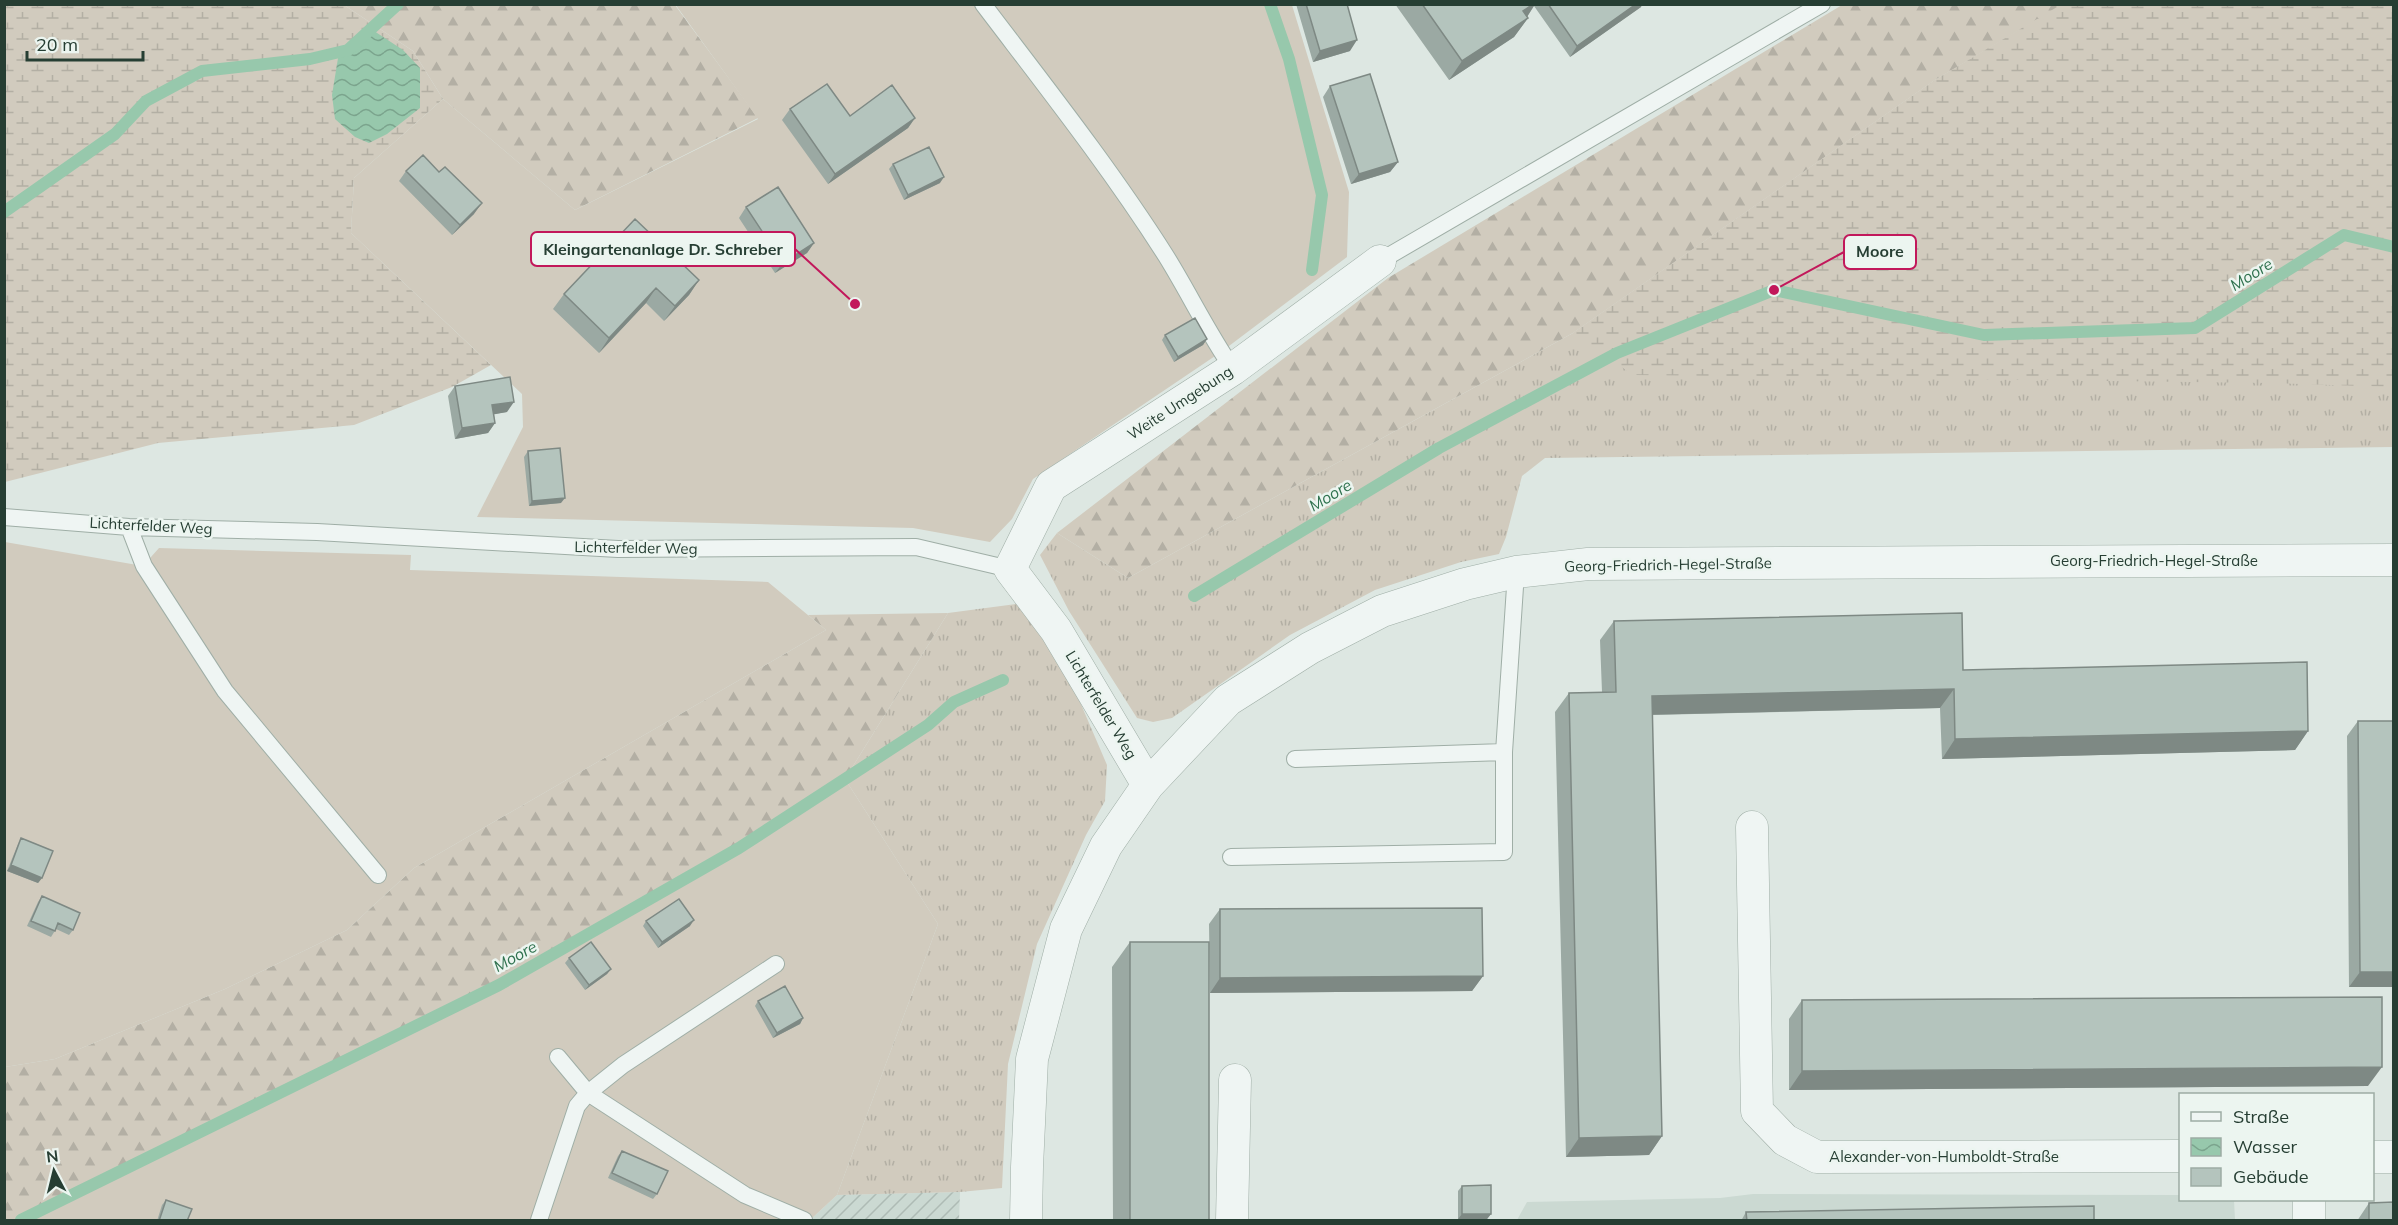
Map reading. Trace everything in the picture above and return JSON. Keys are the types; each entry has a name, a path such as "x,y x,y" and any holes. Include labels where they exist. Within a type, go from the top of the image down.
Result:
{"street":[{"name":"Weite Umgebung","path":"1010,569 1051,486 1233,369 1380,261"},
{"name":"Georg-Friedrich-Hegel-Straße","path":"1026,1221 1032,1059 1066,929 1106,846 1148,785 1228,700 1310,648 1382,611 1465,584 1516,572 1588,564 2394,560"},
{"name":"Lichterfelder Weg","path":"1010,569 1056,630 1148,785"},
{"name":"Alexander-von-Humboldt-Straße","path":"1752,827 1757,1111 1785,1140 1817,1157 2179,1156"},
{"path":"1232,1221 1234,1080"},
{"path":"2374,1157 2394,1157"},
{"path":"2308,1201 2308,1221"}],"lane":[{"path":"983,4 1107,167 1167,257 1233,369"},
{"path":"1380,261 1822,4"},
{"name":"Lichterfelder Weg","path":"4,517 129,527 317,532 618,549 916,547 1010,569"},
{"path":"129,527 144,566 225,692 378,875"},
{"path":"1231,857 1504,852 1504,752 1516,572"},
{"path":"1295,759 1504,752"},
{"path":"539,1221 577,1106 588,1093 623,1065 776,964"},
{"path":"558,1057 588,1093 745,1195 804,1221"}],"shaded area":[{"path":"960,1192 959,1220 810,1220 837,1195"},
{"path":"1753,1194 2179,1195 2179,1201 2234,1201 2235,1220 1517,1220 1527,1202 1720,1198"}],"green space":[{"path":"675,4 1292,5 1349,192 1347,257 1221,352 1033,479 1012,519 990,542 913,528 477,517 523,427 522,394 351,233 354,178 443,99 575,210 758,119"},
{"path":"2062,4 2393,5 2393,387 2269,383 1633,375 1573,333 1935,80"},
{"path":"5,5 344,5 413,51 443,99 354,178 351,233 491,365 452,387 354,425 158,443 5,482"},
{"path":"344,5 675,5 758,118 575,210 443,99 413,51"},
{"path":"1842,5 2062,5 1935,80 1573,333 1128,578 1057,533 1388,278"},
{"path":"2062,5 2393,5 2393,447 1545,458 1522,476 1506,537 1499,554 1461,562 1375,590 1290,635 1172,718 1153,722 1137,718 1069,611 1040,555 1057,533 1128,578 1573,333 1935,80"},
{"path":"5,542 143,566 159,548 411,555 410,570 768,582 826,630 414,868 347,930 225,989 55,1059 5,1067"},
{"path":"1024,603 1074,688 1107,765 1105,801 1086,835 1037,944 1008,1064 1002,1188 960,1192 837,1195 938,924 845,779 948,613"},
{"path":"948,613 845,779 739,848 499,985 21,1220 5,1220 5,1067 55,1059 225,989 347,930 414,868 826,630 808,615"},
{"path":"845,779 938,924 837,1195 810,1220 21,1220 499,985 739,848"}],"water":[{"path":"371,29 403,50 420,68 420,108 387,134 369,143 355,137 335,119 332,95 339,52 348,50"}],"building":[{"path":"1306,4 1347,4 1357,40 1320,51"},
{"path":"1422,4 1533,4 1523,11 1528,18 1462,61"},
{"path":"1548,4 1636,4 1577,46"},
{"path":"1370,74 1398,162 1359,174 1330,86"},
{"path":"827,84 850,116 892,85 915,118 835,174 790,109"},
{"path":"929,147 944,177 908,195 893,164"},
{"path":"423,155 439,172 445,167 482,203 460,225 406,171"},
{"path":"778,187 814,243 783,263 746,207"},
{"path":"635,219 699,280 675,306 656,288 609,338 564,294"},
{"path":"1195,318 1207,339 1178,357 1165,335"},
{"path":"510,377 514,402 492,405 495,423 462,428 455,386"},
{"path":"560,448 565,498 532,501 528,451"},
{"path":"1962,613 1963,670 2307,662 2308,731 1955,739 1954,689 1652,696 1662,1136 1579,1138 1569,693 1616,692 1614,621"},
{"path":"2358,721 2394,721 2394,972 2360,972"},
{"path":"21,838 53,851 42,878 11,865"},
{"path":"42,896 80,913 73,930 58,923 55,931 31,921"},
{"path":"679,899 694,920 662,942 646,921"},
{"path":"1482,908 1483,976 1220,978 1220,909"},
{"path":"591,942 611,969 589,985 569,958"},
{"path":"1130,942 1209,942 1209,1221 1130,1221"},
{"path":"785,986 803,1018 777,1033 758,1001"},
{"path":"2382,997 2382,1067 1802,1071 1802,1000"},
{"path":"622,1151 668,1171 657,1194 612,1173"},
{"path":"1491,1185 1491,1214 1462,1214 1462,1186"},
{"path":"166,1200 192,1209 187,1221 159,1221"},
{"path":"2394,1202 2394,1221 2369,1221 2369,1203"},
{"path":"2094,1206 2094,1221 1747,1221 1746,1212"}],"waterway":[{"path":"4,212 115,134 146,101 202,71 310,59 348,50 398,4"},
{"path":"1270,4 1289,59 1322,195 1312,270"},
{"name":"Moore","path":"1194,596 1439,448 1617,353 1774,290 1984,335 2195,328 2344,235 2394,247"},
{"name":"Moore","path":"21,1220 499,985 739,848 928,725 954,702 1003,680"}],"place":[{"name":"Moore","path":"1774,290"},
{"name":"Kleingartenanlage Dr. Schreber","path":"855,304"}]}
